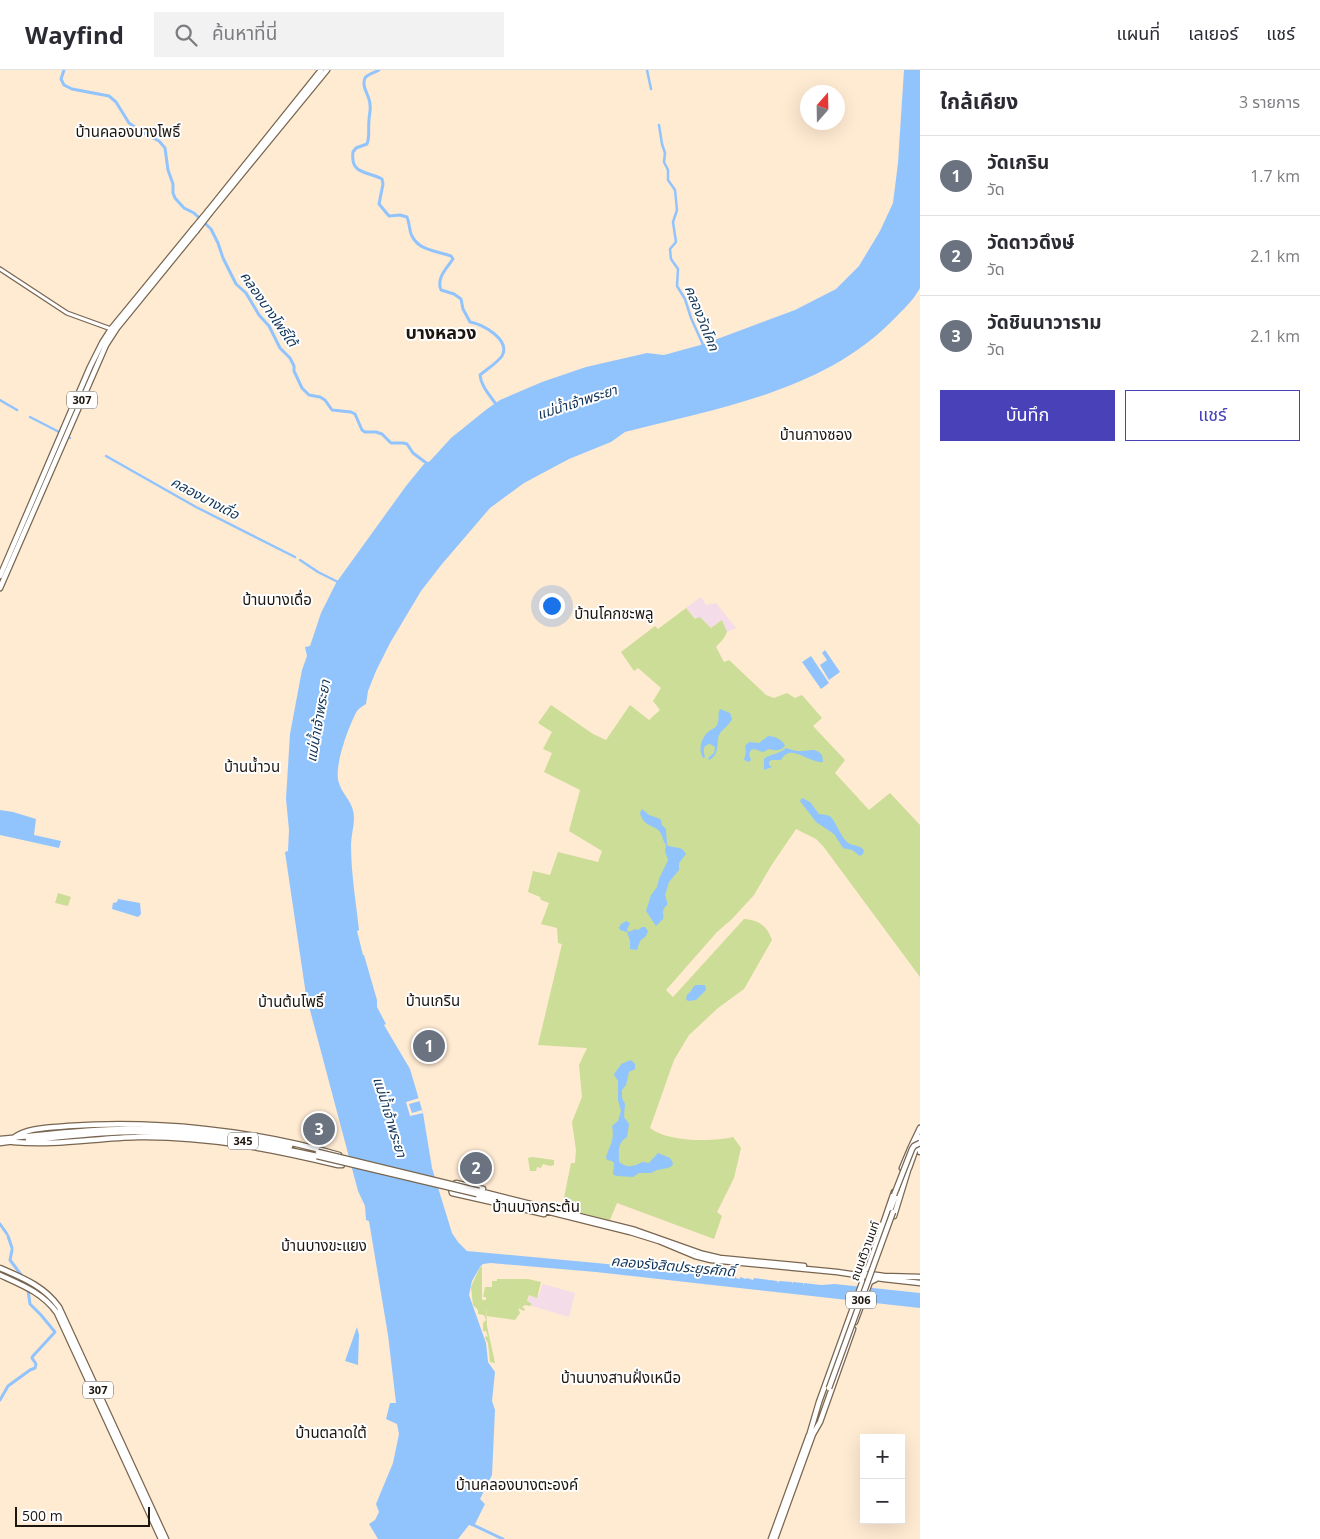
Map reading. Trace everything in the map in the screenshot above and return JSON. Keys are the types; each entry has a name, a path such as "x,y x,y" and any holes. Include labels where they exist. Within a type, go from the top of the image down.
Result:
{"main road":[{"name":"307","path":"279,126 321,70"},
{"name":"307","path":"0,576 90,367 111,329 327,70"},
{"name":"307","path":"0,588 106,345 160,271"},
{"path":"13,1140 49,1128 99,1124 136,1131 178,1138 254,1146 338,1165 343,1162 343,1158 340,1155 219,1131 165,1126 136,1131"},
{"path":"160,1130 165,1126"},
{"name":"ถนนติวานนท์","path":"892,1212 920,1129"},
{"name":"ถนนติวานนท์","path":"771,1539 811,1436 819,1402 861,1285 862,1278 858,1273 866,1270 872,1257 910,1149 920,1129"},
{"name":"345","path":"2,1140 160,1130 200,1132 317,1154 478,1192 636,1233 695,1256 711,1260 858,1273 884,1278"},
{"name":"345","path":"136,1131 275,1145"},
{"path":"169,1134 178,1138"},
{"path":"256,1137 275,1145"},
{"name":"ถนนติวานนท์","path":"775,1539 828,1388 920,1138"},
{"path":"892,1212 894,1195 912,1149 920,1143"},
{"path":"254,1146 275,1145"},
{"path":"912,1161 920,1153 920,1148"},
{"name":"ถนนติวานนท์","path":"884,1278 875,1271 909,1167"},
{"path":"456,1183 539,1204 568,1215 534,1212 452,1193 451,1187 456,1183"},
{"path":"872,1257 878,1258"},
{"name":"307","path":"0,1268 39,1286 59,1307 119,1435 121,1447"},
{"name":"345","path":"858,1273 877,1279 884,1278"},
{"name":"307","path":"0,1275 35,1291 54,1309 114,1438 121,1447 164,1539"},
{"path":"884,1278 920,1280"},
{"name":"ถนนติวานนท์","path":"811,1436 820,1422 869,1285 872,1280 877,1279"},
{"name":"306","path":"853,1309 857,1306 860,1310"},
{"name":"306","path":"848,1321 850,1326 855,1324"},
{"path":"114,1438 118,1439 119,1435"}],"street":[{"path":"0,269 67,312 111,329"}],"shaded area":[{"path":"701,597 706,605 716,603 736,628 727,632 722,620 711,628 700,617 696,619 686,608"},
{"path":"543,1284 575,1293 569,1317 526,1304 531,1294 539,1295"}],"green space":[{"path":"686,608 695,619 700,617 711,628 722,620 727,632 716,647 724,662 729,660 766,695 774,698 787,693 795,698 802,695 822,718 813,726 845,760 835,773 869,810 890,793 920,825 920,977 823,846 816,839 796,829 754,895 717,932 666,990 673,997 744,919 762,925 770,935 772,940 744,989 718,1008 689,1035 674,1060 650,1128 667,1136 690,1140 714,1140 733,1137 741,1148 734,1178 717,1212 722,1216 714,1239 617,1203 610,1220 562,1208 571,1163 575,1163 576,1150 572,1122 582,1097 579,1065 587,1048 538,1045 562,944 558,943 557,928 541,924 549,903 528,892 533,871 550,875 558,852 598,862 602,851 569,831 580,790 544,772 552,753 543,749 552,732 538,723 551,705 593,734 606,740 630,705 649,720 660,710 653,701 661,688 638,668 634,671 621,652 655,626 658,629"},
{"path":"58,893 71,897 68,906 55,903"},
{"path":"528,1158 554,1160 554,1165 543,1164 541,1168 537,1167 536,1171 530,1171"},
{"path":"480,1267 482,1267 482,1300 486,1300 486,1297 483,1297 485,1287 492,1287 492,1281 497,1281 497,1279 528,1279 541,1282 537,1298 529,1295 527,1301 532,1304 522,1307 525,1309 524,1311 518,1308 520,1313 515,1320 487,1316 486,1306 487,1326 495,1363 490,1362 488,1343 485,1338 486,1336 488,1337 486,1331 483,1331 483,1323 486,1320 484,1315 478,1314 478,1310 473,1305 471,1287"}],"water":[{"name":"แม่น้ำเจ้าพระยา","path":"904,70 920,70 920,288 912,300 868,342 837,363 804,380 733,405 625,432 611,442 569,459 524,483 490,508 421,591 390,643 368,691 366,704 357,711 350,726 340,757 338,776 341,788 354,812 351,856 359,930 357,931 377,1000 377,1007 386,1024 384,1025 410,1069 423,1113 432,1168 452,1233 467,1251 736,1276 736,1278 740,1279 740,1277 753,1280 754,1278 777,1281 778,1283 779,1281 792,1282 793,1284 793,1282 803,1283 804,1285 804,1283 835,1284 920,1293 920,1308 596,1272 491,1263 483,1264 472,1281 469,1295 486,1343 488,1362 495,1372 492,1401 495,1410 492,1475 480,1499 485,1504 474,1526 469,1525 458,1539 378,1539 369,1524 375,1520 379,1512 376,1504 393,1463 399,1434 397,1424 386,1419 390,1403 396,1403 388,1335 369,1221 366,1220 365,1206 358,1191 306,995 285,852 288,851 289,830 286,799 290,734 302,670 307,656 305,647 310,646 321,613 336,583 406,486 424,464 430,461 451,438 500,400 542,382 586,367 647,353 664,355 704,344 795,310 836,289 859,266 880,231 893,203 898,163"},
{"path":"825,650 840,672 829,680 820,665 827,660 822,653"},
{"path":"811,656 829,683 821,689 802,662"},
{"path":"720,709 730,713 732,719 719,735 715,755 709,760 708,758 714,753 715,747 710,744 706,745 704,750 705,757 703,758 701,744 709,731 717,725"},
{"path":"768,736 778,739 785,746 780,750 769,749 763,752 751,750 749,754 751,760 749,762 744,760 745,746 749,742 759,743"},
{"path":"786,748 797,751 811,750 819,752 822,755 823,762 817,762 795,753 790,753 781,760 771,760 769,765 772,767 764,770 764,759"},
{"path":"802,798 810,802 819,814 831,817 846,841 864,850 863,854 860,856 852,850 843,848 834,834 816,822 800,801"},
{"path":"642,809 649,815 661,820 662,825 666,829 667,845 680,848 686,854 679,863 679,870 669,882 665,895 667,904 663,912 663,918 656,926 646,911 651,895 657,887 668,860 665,851 666,845 661,833 643,820 640,813"},
{"path":"0,810 36,819 34,835 61,841 59,848 0,835"},
{"path":"118,899 140,903 141,914 138,917 112,909 113,903 117,902"},
{"path":"626,921 630,923 628,932 642,927 645,927 648,931 646,936 640,941 637,950 630,949 627,932 619,928"},
{"path":"696,985 705,985 706,990 696,1000 688,1001 686,999 687,995"},
{"path":"631,1060 635,1064 635,1069 629,1072 626,1085 622,1090 622,1098 625,1104 624,1117 629,1124 627,1137 619,1148 619,1162 630,1166 642,1162 649,1163 658,1153 670,1158 673,1163 668,1168 651,1173 639,1173 633,1177 616,1176 613,1174 614,1163 607,1160 606,1157 612,1138 612,1126 618,1121 621,1111 618,1100 618,1081 614,1075 621,1064"},
{"path":"357,1327 359,1335 358,1365 345,1361"}],"pier":[{"path":"419,1098 420,1101 409,1104 412,1113 422,1110 423,1113 410,1116 406,1102"}],"waterway":[{"name":"คลองบางโพธิ์ใต้","path":"64,70 61,79 64,85 72,89 109,96 116,102 129,123 159,141 165,148 175,198 184,208 194,213 211,229 236,284 246,293 259,315 269,326 280,348 290,358 302,388 309,395 325,400 332,410 355,414 362,430 365,432 382,434 391,443 407,444 413,453 429,465"},
{"path":"379,70 365,78 364,85 370,101 368,138 367,144 356,148 353,152 354,165 357,169 382,179 383,184 379,204 389,216 400,215 407,217 411,234 419,245 451,256 453,259 441,277 441,290 454,294 461,299 463,309 470,322 488,329 503,344 502,356 480,375 484,387 497,406"},
{"name":"คลองวัดโคก","path":"647,70 651,89"},
{"name":"คลองวัดโคก","path":"659,125 665,153 664,162 668,170 668,180 675,190 677,210 673,222 676,242 670,249 671,259 678,269 677,286 685,299 704,347"},
{"name":"คลองบางเดื่อ","path":"0,400 17,410"},
{"name":"คลองบางเดื่อ","path":"30,417 61,433"},
{"name":"คลองบางเดื่อ","path":"106,456 196,507 295,557"},
{"name":"คลองบางเดื่อ","path":"300,560 338,582"},
{"path":"0,1224 7,1234"},
{"path":"8,1236 12,1248"},
{"path":"12,1250 10,1260 22,1276"},
{"path":"0,1400 8,1386 35,1368 36,1364 32,1358 33,1356 55,1332 30,1304 28,1290"},
{"path":"471,1524 503,1539"}],"place":[{"name":"วัดเกริน","path":"429,1046"},
{"name":"วัดชินนาวาราม","path":"319,1129"},
{"name":"วัดดาวดึงษ์","path":"476,1168"}],"district":[{"name":"บ้านคลองบางโพธิ์","path":"128,132"},
{"name":"บางหลวง","path":"441,333"},
{"name":"บ้านกางซอง","path":"816,435"},
{"name":"บ้านบางเดื่อ","path":"277,600"},
{"name":"บ้านโคกชะพลู","path":"614,614"},
{"name":"บ้านน้ำวน","path":"252,767"},
{"name":"บ้านเกริน","path":"433,1001"},
{"name":"บ้านต้นโพธิ์","path":"291,1002"},
{"name":"บ้านบางกระต้น","path":"536,1207"},
{"name":"บ้านบางขะแยง","path":"324,1246"},
{"name":"บ้านบางสานฝั่งเหนือ","path":"621,1378"},
{"name":"บ้านตลาดใต้","path":"331,1433"},
{"name":"บ้านคลองบางตะองค์","path":"517,1485"}],"water label":[{"name":"คลองรังสิตประยูรศักดิ์","path":"673,1266"}]}
